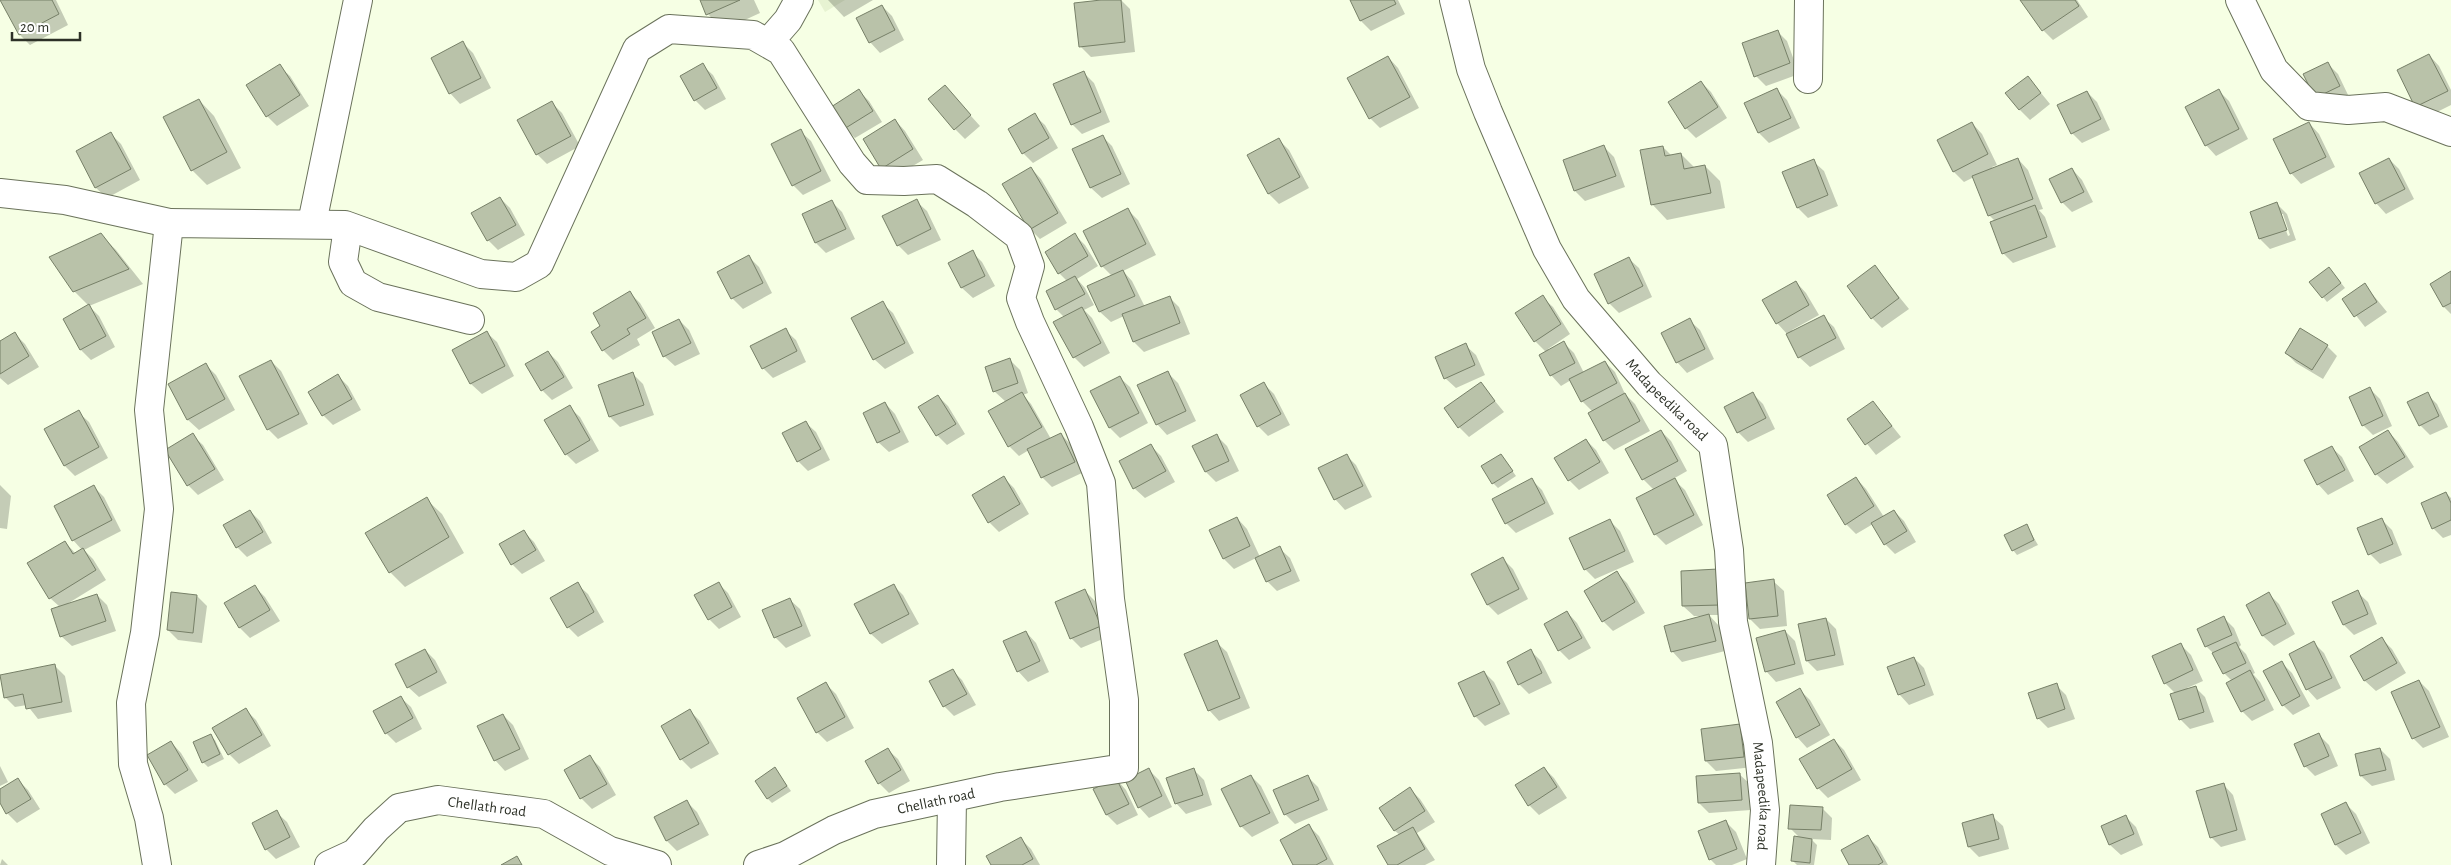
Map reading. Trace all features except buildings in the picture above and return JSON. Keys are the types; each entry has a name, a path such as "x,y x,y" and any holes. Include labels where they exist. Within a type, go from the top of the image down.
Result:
{"street":[{"path":"312,223 358,0"},
{"path":"0,193 65,200 169,223 312,223 348,227 481,274 516,277 539,264 637,49 669,29 753,35 768,43 788,20 799,0"},
{"name":"Madapeedika road","path":"1454,0 1471,69 1488,112 1548,249 1576,299 1649,384 1713,444 1729,550 1733,622 1758,743 1765,810 1761,865"},
{"path":"1808,79 1809,0"},
{"path":"2240,0 2274,70 2309,106 2348,110 2386,107 2451,132"},
{"name":"Chellath road","path":"758,865 785,856 834,830 874,814 1000,787 1124,768 1124,700 1110,599 1101,483 1075,419 1030,322 1021,298 1030,266 1019,236 977,204 937,179 904,181 867,180 852,163 781,51 768,43"},
{"path":"156,865 149,818 133,764 131,703 148,614 159,509 149,410 169,223"},
{"path":"348,227 343,262 353,283 378,297 470,320"},
{"path":"951,865 952,798"},
{"name":"Chellath road","path":"329,865 355,853 376,829 399,808 438,800 544,814 610,851 656,865"}],"shaded area":[{"path":"818,0 845,0 825,12"}]}
